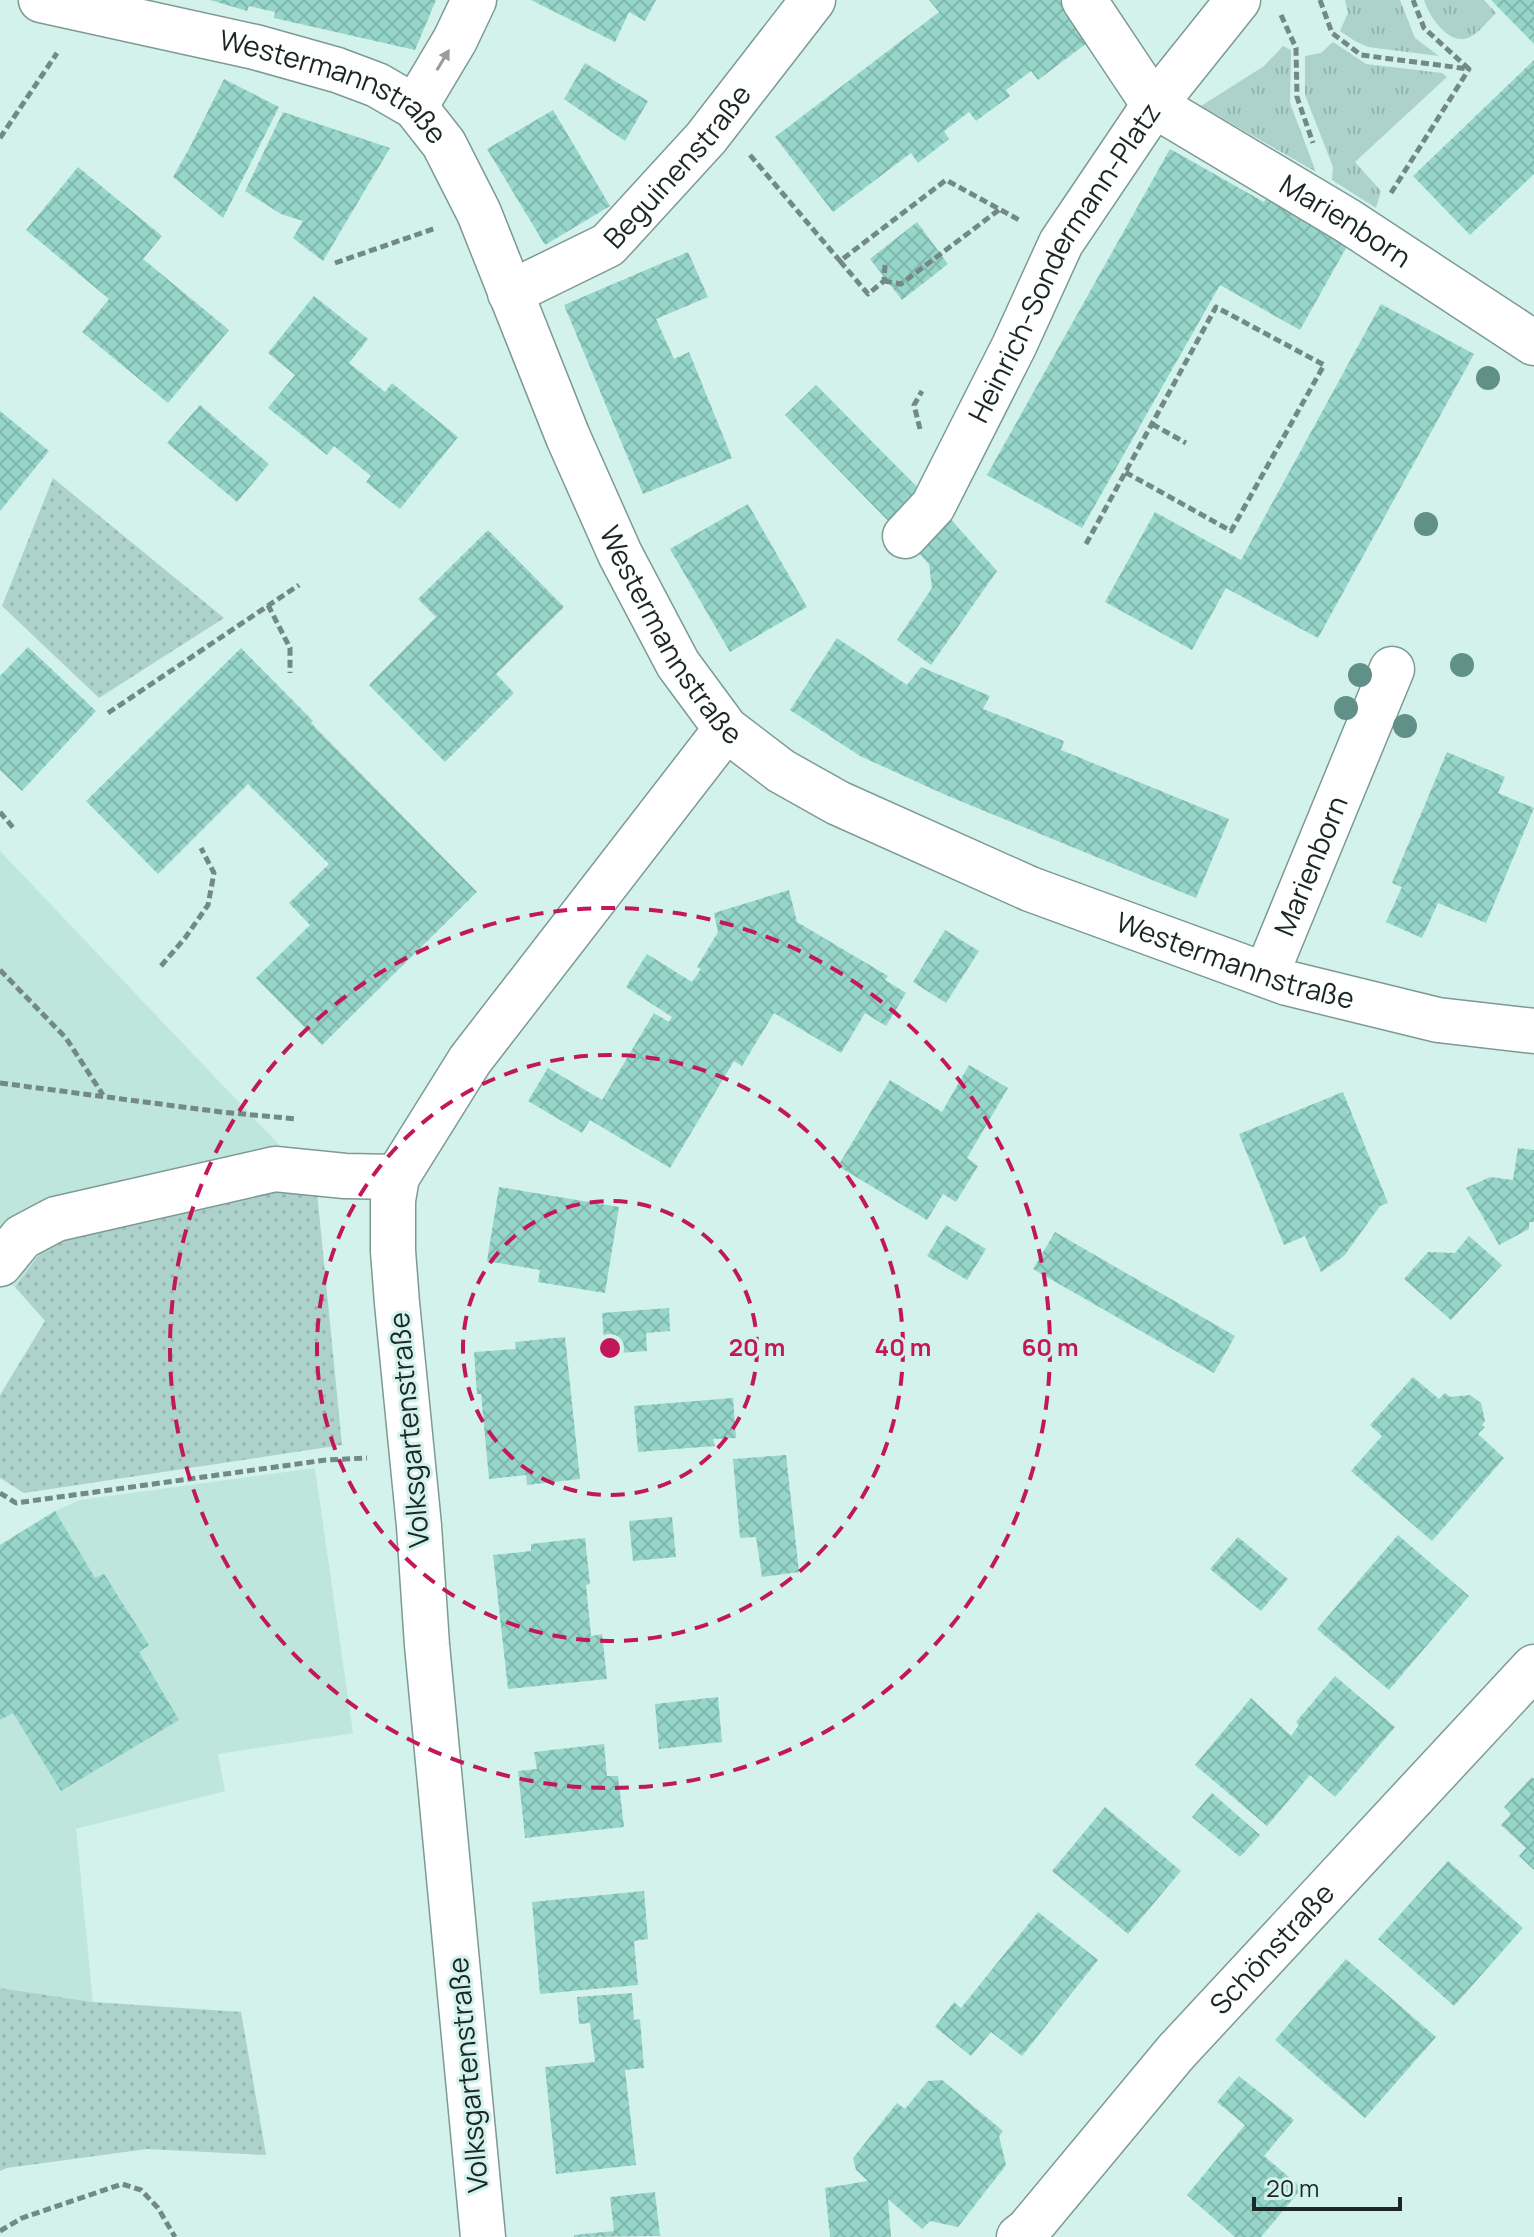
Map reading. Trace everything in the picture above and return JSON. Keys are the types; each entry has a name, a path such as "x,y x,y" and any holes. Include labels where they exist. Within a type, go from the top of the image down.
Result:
{"street":[{"name":"Westermannstraße","path":"41,0 255,47 337,70 377,85 415,107 444,144 479,213 568,437 620,554 678,664 726,729 781,771 838,803 1030,889 1287,983 1438,1020 1534,1031"},
{"path":"415,107 455,40 474,0"},
{"name":"Beguinenstraße","path":"510,293 608,245 721,120 813,0"},
{"path":"1084,0 1154,105"},
{"name":"Heinrich-Sondermann-Platz","path":"905,536 933,506 939,495 1014,346 1061,243 1154,105 1238,0"},
{"name":"Marienborn","path":"1154,105 1321,205 1534,343"},
{"name":"Marienborn","path":"1266,975 1392,669"},
{"name":"Volksgartenstraße","path":"483,2237 427,1645 393,1251 393,1200 397,1177 470,1060 726,729"},
{"path":"0,1264 22,1237 56,1219 275,1169 345,1176 397,1177"},
{"name":"Schönstraße","path":"1019,2237 1176,2052 1534,1667"}],"path":[{"path":"1320,0 1332,33 1361,55 1469,69"},
{"path":"1413,0 1424,28 1469,69"},
{"path":"0,138 43,71 89,10"},
{"path":"1279,12 1296,48 1297,97 1324,175 1321,205"},
{"path":"1365,234 1469,69"},
{"path":"721,120 868,294 884,281 885,265"},
{"path":"840,261 946,180 1061,243"},
{"path":"884,281 901,284 1000,209"},
{"path":"335,263 479,213"},
{"path":"1086,544 1125,472 1216,307 1324,365 1231,531 1125,472"},
{"path":"1152,424 1186,443"},
{"path":"108,713 299,585"},
{"path":"268,605 290,648 290,673"},
{"path":"0,812 15,830"},
{"path":"161,966 208,905 214,873 201,848"},
{"path":"0,970 66,1038 104,1096"},
{"path":"0,1083 297,1119"},
{"path":"0,1493 16,1503 326,1460 412,1456"},
{"path":"0,2231 22,2218 122,2184 141,2190 158,2208 175,2237"}],"shaded area":[{"path":"0,851 326,1194 274,1184 41,1252 15,1287 0,1277"},
{"path":"315,1468 353,1733 218,1754 225,1791 76,1829 93,2002 0,1988 0,1545 55,1511 80,1500"}],"green space":[{"path":"1345,0 1400,0 1415,38 1439,56 1368,47 1355,41 1340,31 1348,13"},
{"path":"1424,0 1484,0 1496,13 1475,34 1461,39 1440,28"},
{"path":"1333,42 1366,64 1442,73 1447,77 1355,162 1381,191 1376,208 1332,180 1333,167 1305,95 1305,56 1321,53"},
{"path":"1283,46 1291,50 1290,103 1316,172 1201,106 1264,66"},
{"path":"53,478 224,618 99,698 2,606"},
{"path":"274,1184 317,1192 342,1445 24,1493 0,1478 0,1395 45,1321 15,1287 41,1252 77,1233"},
{"path":"0,1988 93,2002 241,2012 266,2155 147,2149 0,2171"}],"building":[{"path":"210,0 436,0 415,50 274,18 275,12 249,6 247,11"},
{"path":"531,0 656,0 645,21 629,12 615,42"},
{"path":"929,0 1060,0 1091,40 1038,80 1031,71 1006,90 1010,96 976,121 969,112 944,131 949,139 918,163 911,153 833,212 775,137 939,12"},
{"path":"1491,0 1534,0 1534,44"},
{"path":"1534,60 1534,174 1470,235 1413,176"},
{"path":"585,63 648,101 625,141 564,99"},
{"path":"224,79 279,107 223,218 173,177"},
{"path":"553,110 610,206 545,245 487,149"},
{"path":"283,112 390,148 323,261 293,238 303,221 281,214 245,191"},
{"path":"1170,149 1264,202 1268,195 1350,241 1300,330 1220,285 1082,528 987,475"},
{"path":"78,167 162,236 143,259 229,330 168,403 82,332 109,299 26,230"},
{"path":"917,222 948,264 902,300 870,259"},
{"path":"688,252 708,297 656,319 674,359 689,352 732,458 643,494 564,305"},
{"path":"314,296 368,339 349,363 385,392 392,383 458,437 400,509 366,482 371,476 334,446 327,455 268,408 295,375 268,353"},
{"path":"1381,304 1474,354 1318,638 1226,588 1192,650 1105,602 1155,512 1241,560"},
{"path":"816,385 925,495 893,526 785,415"},
{"path":"200,405 269,464 237,502 167,443"},
{"path":"0,411 49,451 0,511"},
{"path":"748,504 807,607 730,652 670,549"},
{"path":"946,514 997,571 931,665 897,640 932,588 929,564 914,548"},
{"path":"488,530 564,607 496,674 514,693 445,762 369,685 436,617 418,599"},
{"path":"837,638 907,685 921,667 990,696 983,709 1064,741 1061,750 1229,819 1196,898 948,796 860,756 790,710"},
{"path":"28,647 96,711 22,791 0,770 0,676"},
{"path":"241,648 477,892 322,1045 256,978 310,925 289,903 329,864 248,784 158,874 86,801"},
{"path":"1447,752 1505,777 1498,793 1534,808 1486,923 1438,903 1422,938 1386,922 1402,887 1392,883"},
{"path":"789,890 797,922 888,976 885,980 906,993 886,1026 865,1013 841,1053 774,1013 742,1066 734,1061 670,1168 590,1120 582,1133 528,1101 548,1068 602,1100 654,1013 669,1022 672,1017 626,987 647,954 692,982 701,969 697,967 718,932 714,913"},
{"path":"945,930 979,951 946,1003 913,982"},
{"path":"969,1065 1008,1088 967,1158 978,1166 956,1202 943,1194 927,1220 838,1166 890,1080 942,1112"},
{"path":"1343,1092 1388,1203 1380,1206 1344,1256 1321,1272 1305,1236 1284,1245 1239,1134"},
{"path":"1518,1148 1534,1150 1534,1222 1529,1222 1529,1229 1499,1245 1466,1188 1490,1177 1513,1180"},
{"path":"499,1187 619,1207 605,1293 538,1282 540,1270 487,1261"},
{"path":"946,1225 986,1249 967,1280 927,1256"},
{"path":"1055,1232 1235,1336 1214,1373 1033,1269"},
{"path":"1469,1236 1502,1265 1451,1320 1404,1279 1428,1252 1455,1253"},
{"path":"669,1308 670,1331 646,1333 647,1351 605,1354 602,1313"},
{"path":"565,1337 580,1479 527,1485 526,1475 489,1479 474,1352 516,1349 515,1342"},
{"path":"1413,1377 1439,1399 1445,1393 1450,1397 1470,1395 1481,1403 1485,1421 1482,1425 1485,1427 1478,1434 1504,1458 1432,1541 1351,1471 1382,1436 1370,1425"},
{"path":"733,1398 736,1438 713,1439 715,1446 638,1452 634,1406"},
{"path":"786,1455 799,1572 762,1577 756,1537 740,1538 733,1459"},
{"path":"55,1511 95,1578 104,1574 149,1645 139,1652 179,1720 61,1791 13,1713 0,1720 0,1545"},
{"path":"672,1517 676,1557 633,1561 629,1521"},
{"path":"1398,1535 1469,1596 1389,1690 1317,1629"},
{"path":"1238,1537 1288,1579 1261,1611 1210,1569"},
{"path":"585,1538 591,1636 602,1634 607,1679 508,1689 493,1555 531,1551 531,1544"},
{"path":"1335,1676 1395,1727 1335,1797 1310,1775 1267,1826 1195,1765 1251,1698 1291,1736 1299,1725 1296,1722"},
{"path":"718,1697 722,1742 659,1749 655,1704"},
{"path":"604,1744 607,1776 618,1776 624,1827 525,1838 518,1771 537,1769 534,1752"},
{"path":"1532,1777 1534,1870 1519,1856 1526,1848 1501,1825 1511,1814 1504,1807"},
{"path":"1212,1793 1260,1835 1240,1857 1192,1817"},
{"path":"1105,1807 1181,1871 1128,1934 1052,1871"},
{"path":"1448,1861 1523,1928 1454,2006 1378,1939"},
{"path":"644,1891 648,1939 634,1941 638,1985 540,1994 532,1902"},
{"path":"1038,1912 1098,1960 1022,2056 991,2032 971,2056 935,2027 954,2002 961,2008"},
{"path":"1346,1959 1436,2037 1365,2118 1275,2040"},
{"path":"632,1993 634,2020 640,2019 644,2068 625,2070 636,2165 556,2174 545,2067 595,2062 590,2023 579,2024 577,1997"},
{"path":"1239,2076 1294,2120 1264,2156 1302,2188 1261,2237 1235,2237 1187,2195 1245,2125 1217,2102"},
{"path":"942,2080 1003,2131 999,2136 1006,2165 958,2227 930,2221 922,2229 888,2199 891,2237 830,2237 825,2188 868,2181 856,2170 853,2158 897,2103 905,2109 928,2081"},
{"path":"655,2192 660,2236 574,2237 614,2231 610,2197"}]}
